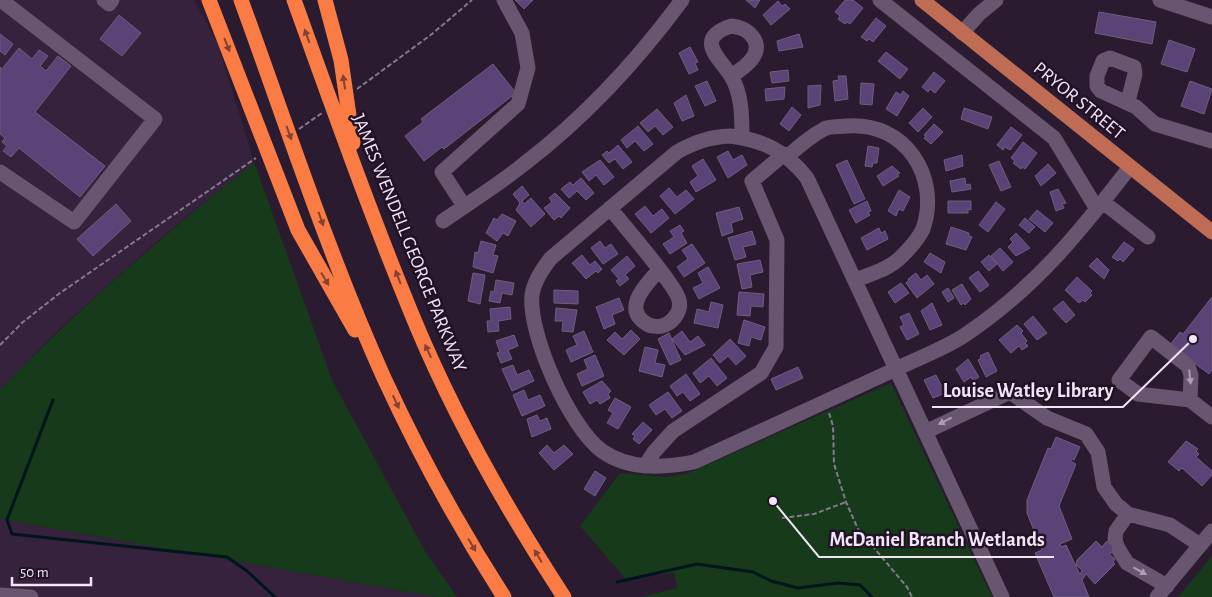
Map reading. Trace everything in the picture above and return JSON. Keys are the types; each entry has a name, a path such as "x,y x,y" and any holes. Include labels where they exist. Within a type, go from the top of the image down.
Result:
{"highway":[{"path":"209,0 282,188 311,256 384,378 451,509 504,597"},
{"path":"241,0 304,174 361,324 384,378"},
{"name":"JAMES WENDELL GEORGE PARKWAY","path":"294,0 320,73 350,142 362,185 415,322 456,411 502,496 564,597"},
{"path":"325,0 341,60 350,142"}],"main road":[{"name":"PRYOR STREET","path":"922,0 1212,232"}],"street":[{"path":"0,172 74,222 155,119 1,0"},
{"path":"104,0 109,4 112,0"},
{"path":"464,206 442,172 518,104 528,68 522,33 504,0"},
{"path":"442,221 524,164 583,114 659,31 682,0"},
{"path":"880,0 1054,138 1100,206 1148,237"},
{"path":"962,33 979,14 996,0"},
{"path":"1160,0 1188,5 1212,17"},
{"path":"731,76 742,108 742,138"},
{"path":"1128,101 1156,124 1212,141"},
{"path":"645,466 654,452 673,431 762,374 776,347 777,240 752,181 826,128 856,125 888,133 908,147 921,168 928,195 922,231 901,258 887,268 855,280"},
{"path":"1002,597 925,432 896,369 855,280 807,178 786,155 768,144 742,138 712,137 695,142 677,152 551,258 540,272 533,292 532,311 536,332 575,422 587,438 602,451 617,459 645,466 666,467 694,462 896,369 963,336 1019,294 1068,246 1130,167"},
{"path":"610,208 659,270"},
{"path":"1190,400 1191,375 1188,366 1151,337 1119,380 1138,394 1190,400 1212,417"},
{"path":"925,432 966,411 1010,392 1047,418 1086,434 1098,452 1104,487 1116,504 1128,514 1170,525 1207,542 1162,591 1127,563 1117,545 1116,531 1128,514"},
{"path":"0,595 31,597"}],"path":[{"path":"0,345 23,322 60,293"},
{"path":"825,402 833,426 834,464 846,502 858,529 907,587 912,597"},
{"path":"782,518 814,514 846,502"}],"shaded area":[{"path":"0,0 194,0 218,44 254,162 154,244 55,333 0,390"},
{"path":"0,519 436,597 0,597"}],"green space":[{"path":"254,162 332,380 425,551 457,597 436,597 0,519 0,390 92,300"},
{"path":"891,383 992,597 642,597 677,588 674,573 625,578 580,526 620,473 667,477 686,474"},
{"path":"1212,556 1212,597 1178,597"}],"building":[{"path":"515,0 533,0 524,9"},
{"path":"746,0 760,0 755,8"},
{"path":"845,0 853,0 863,8 850,24 847,22 845,24 838,19 840,16 835,12"},
{"path":"778,1 782,6 785,4 790,9 771,25 763,15"},
{"path":"1099,12 1156,22 1152,44 1095,33"},
{"path":"119,15 141,33 122,56 100,39"},
{"path":"876,18 886,26 873,42 869,39 867,41 861,37"},
{"path":"0,34 13,44 5,55 0,51"},
{"path":"799,34 803,47 779,51 777,41"},
{"path":"1169,40 1195,49 1187,72 1161,64"},
{"path":"690,47 698,62 695,63 698,70 689,74 679,53"},
{"path":"19,48 32,59 39,50 48,56 40,66 46,71 58,56 71,66 35,112 105,166 80,197 19,148 11,157 3,151 7,146 2,142 5,138 0,134 0,67 2,69"},
{"path":"886,52 908,69 900,79 878,61"},
{"path":"493,64 516,93 444,149 442,147 424,161 405,136 423,122 421,119"},
{"path":"788,70 789,81 772,83 770,72"},
{"path":"934,72 945,81 935,93 930,89 928,92 922,87"},
{"path":"838,76 846,76 848,99 835,101 833,81 839,80"},
{"path":"707,81 716,101 705,106 695,86"},
{"path":"1190,81 1212,89 1204,114 1181,106"},
{"path":"861,83 874,84 872,105 860,104"},
{"path":"821,85 820,105 808,108 808,86"},
{"path":"785,87 784,99 766,101 765,89"},
{"path":"903,91 909,96 897,116 886,109 896,92 901,95"},
{"path":"686,95 694,116 682,121 674,103"},
{"path":"792,107 801,115 789,131 780,124"},
{"path":"923,108 932,117 918,132 909,123"},
{"path":"964,108 992,117 988,129 961,119"},
{"path":"657,109 673,127 663,135 655,126 648,132 640,123"},
{"path":"934,124 943,132 931,144 924,138 926,136 924,135"},
{"path":"638,126 653,144 644,151 635,141 627,148 621,140"},
{"path":"1011,127 1022,135 1010,150 1005,147 1003,150 997,145"},
{"path":"1023,142 1037,153 1025,169 1022,167 1021,169 1013,163 1015,161 1011,158"},
{"path":"618,145 632,162 623,169 615,159 609,163 602,155 607,151 609,153"},
{"path":"868,146 879,148 877,163 873,163 872,167 865,166"},
{"path":"728,151 733,160 742,155 747,165 728,178 717,157"},
{"path":"962,155 963,166 946,171 944,160"},
{"path":"703,159 716,180 696,192 690,182 698,176 692,166"},
{"path":"600,160 614,177 604,185 596,175 589,181 582,172"},
{"path":"847,160 865,199 854,204 836,165"},
{"path":"999,161 1011,187 1001,191 989,165"},
{"path":"1048,164 1056,173 1041,186 1035,176"},
{"path":"892,166 900,173 897,174 899,176 883,186 877,176"},
{"path":"581,178 594,193 586,200 577,191 569,198 561,189 570,182 573,185"},
{"path":"965,178 966,185 970,184 971,189 952,192 950,181"},
{"path":"522,186 529,195 522,201 524,204 531,198 545,214 531,227 516,210 520,203 513,194"},
{"path":"669,188 677,197 686,190 694,199 675,214 660,196"},
{"path":"1058,189 1066,203 1062,204 1064,208 1056,211 1050,192"},
{"path":"899,190 910,197 903,211 899,209 896,216 888,211"},
{"path":"555,193 570,208 561,218 559,216 554,220 544,208 552,202 549,198"},
{"path":"867,201 871,211 868,212 870,215 856,223 849,210"},
{"path":"948,201 971,201 971,210 968,209 968,213 948,213"},
{"path":"996,202 1005,209 988,232 979,225"},
{"path":"116,204 131,221 93,256 77,239"},
{"path":"645,206 653,216 662,209 669,218 651,233 635,214"},
{"path":"739,207 743,219 731,223 733,232 722,236 716,213"},
{"path":"1037,210 1053,223 1045,232 1029,219"},
{"path":"502,214 516,221 508,236 503,233 497,241 486,233 494,218 497,220"},
{"path":"1025,218 1035,227 1029,233 1019,225"},
{"path":"680,225 684,231 681,233 687,243 670,254 663,244 674,237 670,231"},
{"path":"951,227 969,233 969,236 972,237 966,250 946,244"},
{"path":"879,228 881,233 885,231 888,239 867,250 861,238"},
{"path":"752,231 756,244 743,247 746,257 735,260 728,238"},
{"path":"1016,233 1030,248 1016,256 1008,247 1013,242 1010,239"},
{"path":"481,241 496,245 493,255 498,256 493,273 473,267 475,252 478,253"},
{"path":"600,241 605,248 611,244 618,254 603,264 591,248"},
{"path":"1124,242 1134,249 1123,262 1112,257"},
{"path":"692,244 705,263 684,277 677,267 688,259 682,250"},
{"path":"1000,248 1013,262 1003,271 991,256"},
{"path":"930,253 945,262 941,273 924,262"},
{"path":"582,255 590,265 595,261 602,269 586,279 572,263"},
{"path":"989,255 997,264 989,271 981,262"},
{"path":"627,256 635,266 625,275 629,279 620,286 616,281 619,279 611,270"},
{"path":"1097,258 1109,270 1104,279 1089,266"},
{"path":"760,260 763,272 750,275 752,287 742,289 737,264"},
{"path":"708,267 720,288 699,299 693,288 703,283 698,273"},
{"path":"978,271 989,285 980,292 969,278"},
{"path":"473,273 485,275 480,304 468,301"},
{"path":"916,273 921,280 927,275 934,284 917,298 906,283"},
{"path":"1077,277 1092,291 1090,293 1092,295 1085,302 1083,300 1079,303 1065,290"},
{"path":"496,280 514,283 512,295 502,293 500,303 489,301 491,291 494,292"},
{"path":"901,283 909,293 895,303 888,292"},
{"path":"962,284 971,299 965,305 964,303 961,305 952,290"},
{"path":"948,288 954,298 948,302 942,292"},
{"path":"554,290 578,291 578,304 554,303"},
{"path":"739,292 764,294 763,307 751,306 750,316 737,315"},
{"path":"1212,297 1212,370 1209,374 1170,345 1180,332 1183,334"},
{"path":"619,298 624,310 612,315 615,324 604,329 596,307"},
{"path":"1063,301 1075,315 1066,323 1053,309"},
{"path":"711,302 723,305 718,328 694,323 697,309 709,312"},
{"path":"932,303 942,325 930,330 921,311"},
{"path":"510,307 511,319 498,321 499,331 488,332 487,321 491,321 490,309"},
{"path":"556,308 577,310 573,332 562,331 563,321 555,321"},
{"path":"909,313 919,334 907,340 900,327 904,325 900,317"},
{"path":"1033,316 1047,333 1037,340 1024,324"},
{"path":"744,320 765,327 761,340 751,337 749,346 738,343"},
{"path":"1017,325 1023,331 1021,333 1028,346 1022,350 1019,346 1011,353 999,340"},
{"path":"631,330 640,339 624,355 607,340 615,332 622,339"},
{"path":"584,331 593,352 571,362 566,350 577,345 573,336"},
{"path":"682,331 690,342 698,336 705,345 685,355 672,339"},
{"path":"669,333 681,360 670,365 658,339"},
{"path":"514,335 518,346 508,350 512,359 501,363 497,353 500,352 496,341"},
{"path":"730,339 746,356 736,365 728,356 720,363 713,355"},
{"path":"645,347 658,350 655,363 665,365 662,377 639,371"},
{"path":"988,352 997,371 986,377 978,360 981,359 980,356"},
{"path":"595,355 604,376 582,386 577,374 588,369 584,360"},
{"path":"711,358 727,378 717,386 709,376 700,383 693,373"},
{"path":"968,359 979,377 973,381 971,377 964,382 956,369"},
{"path":"513,365 517,375 529,370 534,381 512,391 502,369"},
{"path":"798,367 803,378 776,390 771,379"},
{"path":"686,374 700,394 690,401 683,392 677,396 670,386"},
{"path":"936,375 945,393 933,398 924,380"},
{"path":"602,381 611,391 608,394 610,398 600,404 597,400 590,404 583,392"},
{"path":"524,390 528,400 540,395 545,406 522,416 513,395"},
{"path":"668,392 682,411 672,418 665,409 656,415 649,405"},
{"path":"615,398 631,407 618,429 607,423 613,413 608,410"},
{"path":"537,415 540,421 547,418 551,429 532,437 527,419"},
{"path":"643,422 652,430 639,444 633,439 635,436 632,434"},
{"path":"1056,437 1080,447 1074,460 1070,461 1076,464 1059,506 1072,539 1060,544 1061,547 1066,545 1080,575 1082,570 1076,565 1077,560 1096,541 1102,547 1106,542 1121,537 1125,547 1109,554 1115,559 1113,562 1115,564 1095,584 1086,574 1082,580 1089,597 1054,597 1035,553 1042,550 1027,513 1027,500 1048,448 1051,449"},
{"path":"1186,441 1198,449 1196,451 1199,454 1196,457 1212,471 1212,475 1202,486 1182,468 1179,471 1168,462"},
{"path":"547,445 554,453 564,445 573,454 554,470 539,453"},
{"path":"595,471 606,478 595,496 584,489"}],"waterway":[{"path":"53,400 7,520 12,534 227,557 247,571 275,597"},
{"path":"617,582 697,564 753,572 771,581 798,588 838,583 860,585 872,597"}],"place":[{"name":"Louise Watley Library","path":"1193,339"},
{"name":"McDaniel Branch Wetlands","path":"773,501"}]}
